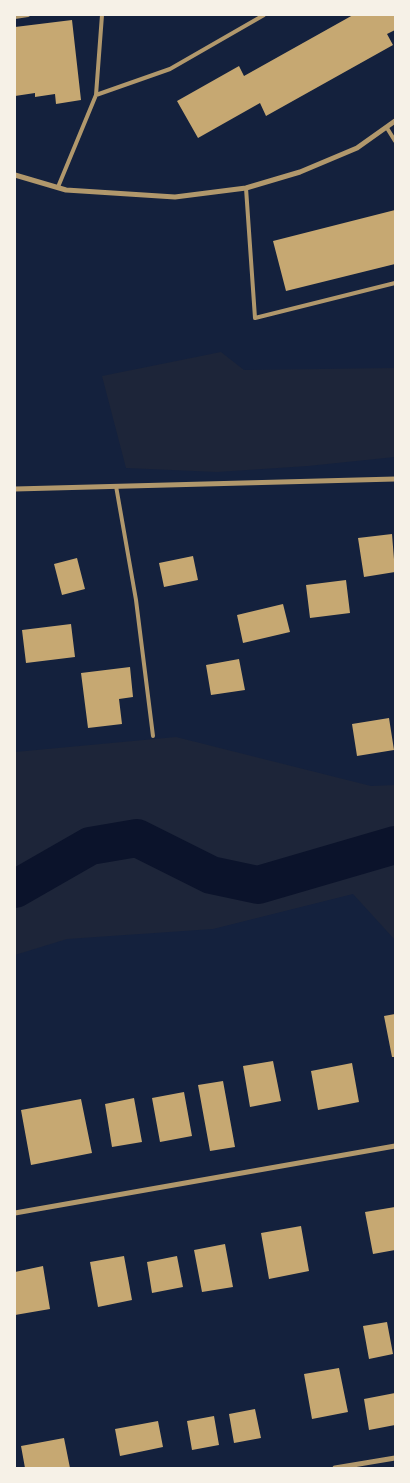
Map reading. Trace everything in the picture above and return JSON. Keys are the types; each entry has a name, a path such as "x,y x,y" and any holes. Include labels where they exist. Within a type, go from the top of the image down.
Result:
{"street":[{"path":"15,175 58,187 175,197 246,188 300,172 349,151 395,121"},
{"path":"15,489 395,479"},
{"path":"15,1213 395,1146"},
{"path":"335,1468 395,1458"}],"lane":[{"path":"15,18 28,15"},
{"path":"58,187 96,95 102,15"},
{"path":"96,95 170,69 264,15"},
{"path":"387,128 395,141"},
{"path":"246,188 255,318 395,283"},
{"path":"116,486 136,600 153,736"}],"shaded area":[{"path":"221,352 244,370 395,368 395,457 308,466 217,472 126,468 102,376"},
{"path":"176,737 371,786 395,785 395,940 353,894 213,929 67,939 15,955 15,752"}],"building":[{"path":"353,15 395,15 395,30 387,34 393,45 266,116 260,103 198,138 177,101 239,66 244,76"},
{"path":"72,20 81,100 56,104 55,94 35,97 35,93 15,96 15,27"},
{"path":"395,210 395,264 286,291 273,241"},
{"path":"392,534 395,572 364,577 358,538"},
{"path":"193,556 198,580 164,587 159,563"},
{"path":"77,558 85,589 62,595 54,564"},
{"path":"346,580 350,613 310,618 306,585"},
{"path":"283,604 290,632 243,643 237,615"},
{"path":"71,624 75,657 26,663 22,630"},
{"path":"239,659 245,690 211,695 206,665"},
{"path":"130,667 133,697 119,699 122,724 88,728 81,673"},
{"path":"389,718 394,750 357,756 352,724"},
{"path":"395,1014 395,1057 392,1057 384,1016"},
{"path":"273,1061 281,1101 250,1107 243,1066"},
{"path":"352,1063 359,1102 318,1110 311,1071"},
{"path":"223,1081 235,1147 210,1151 198,1085"},
{"path":"184,1092 192,1136 160,1142 152,1098"},
{"path":"134,1098 142,1142 112,1147 105,1104"},
{"path":"81,1099 92,1153 31,1165 21,1110"},
{"path":"395,1207 395,1250 373,1254 365,1212"},
{"path":"301,1226 309,1271 269,1279 261,1233"},
{"path":"225,1244 233,1287 202,1292 194,1250"},
{"path":"124,1256 132,1300 98,1307 90,1262"},
{"path":"177,1256 183,1287 152,1293 147,1262"},
{"path":"43,1266 50,1309 15,1315 15,1272"},
{"path":"387,1322 393,1354 369,1359 363,1326"},
{"path":"339,1368 348,1412 312,1419 304,1374"},
{"path":"395,1393 395,1425 369,1430 364,1399"},
{"path":"255,1409 261,1438 234,1443 229,1414"},
{"path":"214,1416 219,1445 192,1450 187,1421"},
{"path":"158,1421 163,1447 120,1456 115,1429"},
{"path":"64,1438 70,1468 25,1468 21,1446"}],"waterway":[{"path":"15,889 90,846 137,838 211,875 258,885 395,845"}]}
